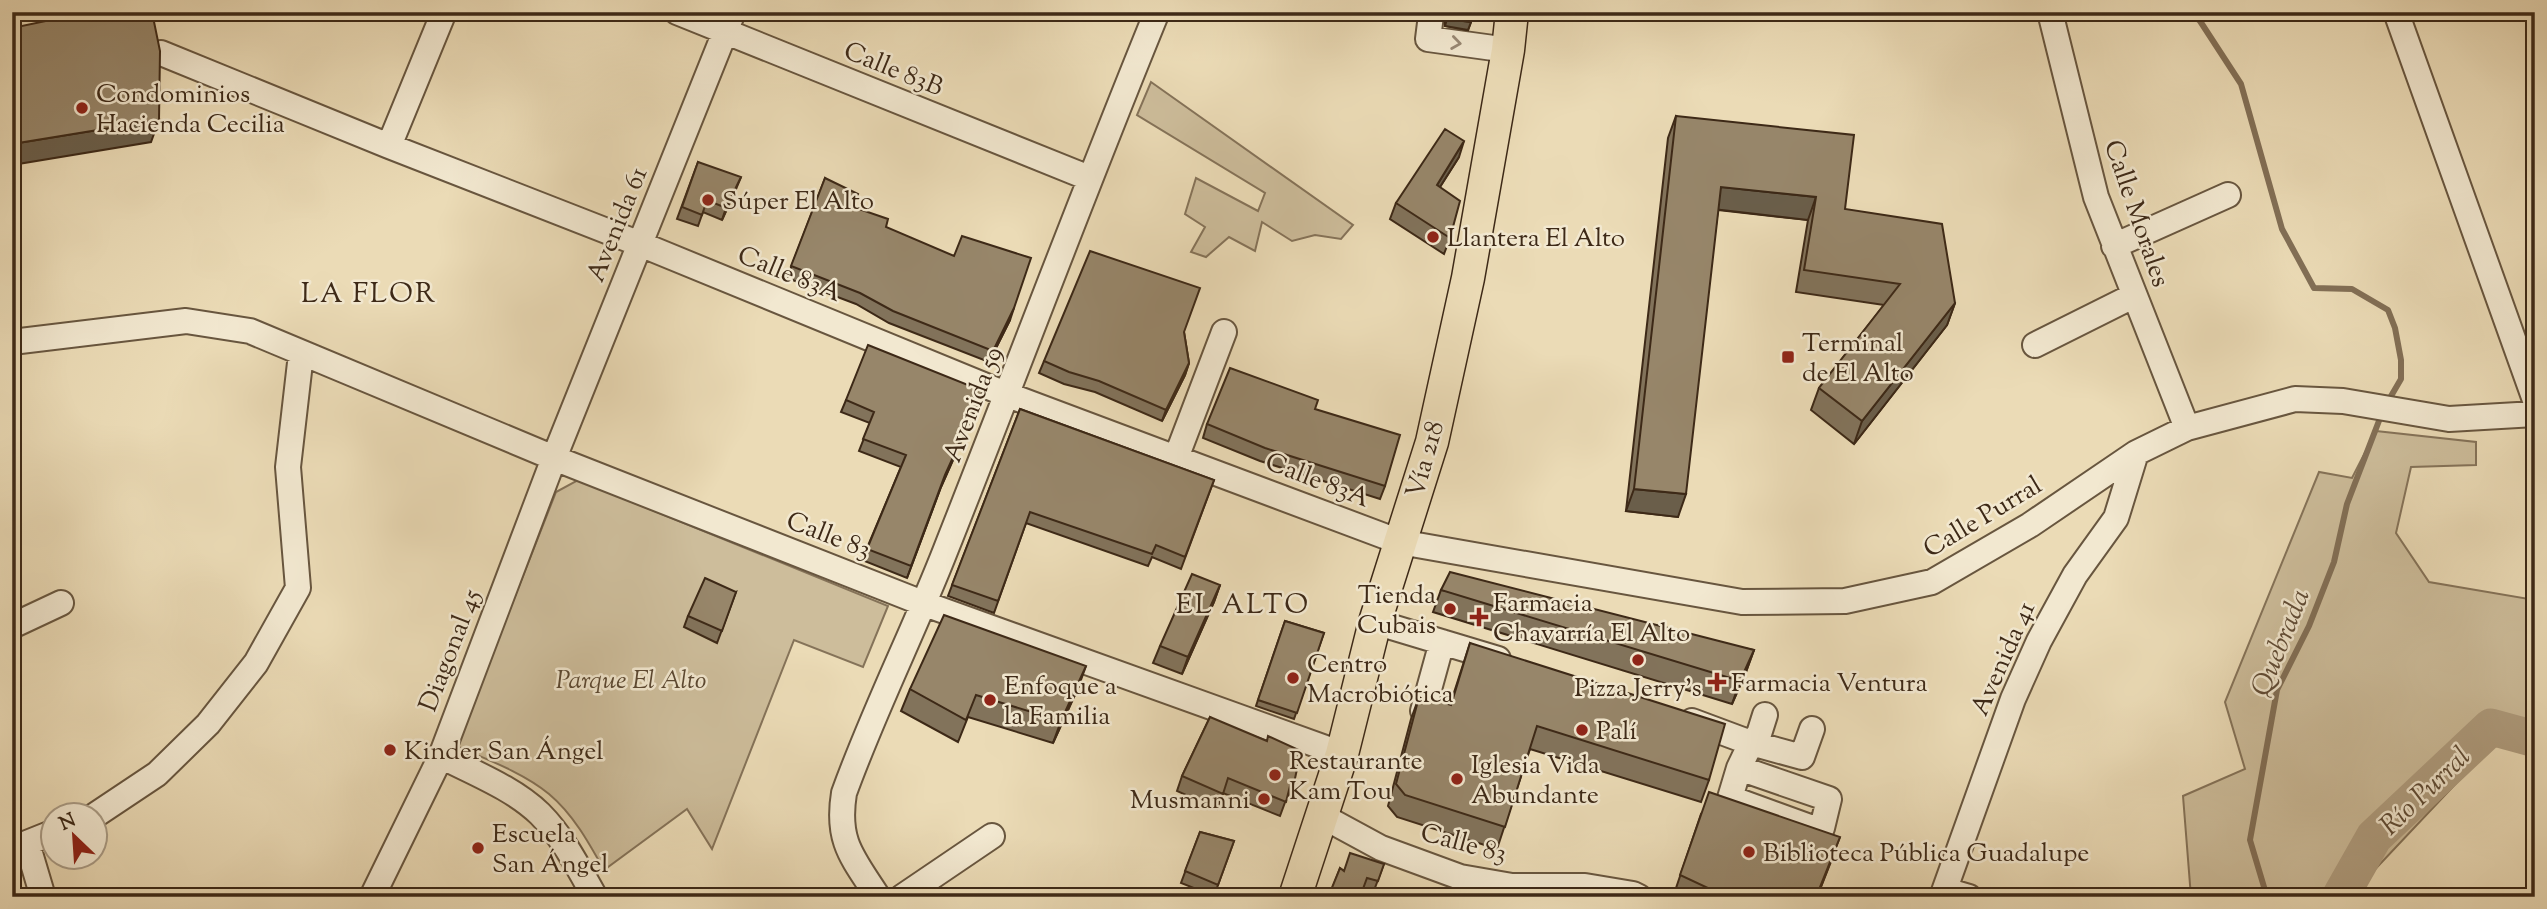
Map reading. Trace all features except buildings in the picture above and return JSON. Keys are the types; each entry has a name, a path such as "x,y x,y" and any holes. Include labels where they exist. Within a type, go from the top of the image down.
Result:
{"main road":[{"name":"Vía 218","path":"1295,897 1342,754 1376,622 1432,442 1468,278 1508,51 1512,12"}],"street":[{"path":"389,146 444,12"},
{"name":"Calle 83B","path":"677,12 729,22 1089,178"},
{"name":"Avenida 59","path":"878,897 850,855 842,835 840,815 844,793 852,769 925,604 1089,178 1157,12"},
{"name":"Calle Morales","path":"2050,12 2096,197 2187,428"},
{"path":"2396,12 2535,400"},
{"path":"1431,15 1428,39 1508,51"},
{"name":"Avenida 61","path":"554,458 729,22"},
{"name":"Calle 83A","path":"161,53 640,244 1007,395 1400,542"},
{"path":"2114,246 2228,195"},
{"path":"2035,345 2133,296"},
{"path":"12,342 186,321 250,331 301,354 288,467 298,588 256,663 208,724 157,774 108,807"},
{"path":"1176,458 1224,332"},
{"name":"Calle 83","path":"301,354 554,458 925,604 1342,754"},
{"name":"Calle Purral","path":"1400,542 1742,602 1845,601 1932,582 2030,525 2136,453 2187,428 2295,399 2343,401 2449,419 2535,414"},
{"name":"Avenida 41","path":"1943,893 2013,699 2039,641 2075,575 2116,518 2136,453"},
{"name":"Diagonal 45","path":"372,897 441,756 554,458"},
{"path":"12,626 61,603"},
{"path":"1376,622 1520,667"},
{"path":"1423,711 1442,642"},
{"path":"1739,768 1751,743 1759,734 1765,715"},
{"path":"1676,716 1751,743 1802,757 1812,729"},
{"path":"441,756 516,795 541,815 573,858 595,897"},
{"name":"Calle 83","path":"1322,817 1381,848 1460,877 1512,886 1585,886 1639,897"},
{"path":"38,836 20,841 43,897"},
{"path":"902,897 992,836"},
{"path":"1943,893 1969,897"}],"green space":[{"path":"1151,82 1353,225 1341,239 1315,235 1292,241 1262,222 1255,251 1229,237 1206,257 1191,252 1205,227 1185,214 1196,178 1258,211 1265,193 1137,115"},
{"path":"2376,431 2476,442 2476,465 2411,467 2396,533 2429,582 2535,600 2535,740 2496,741 2349,897 2191,897 2183,796 2245,769 2225,702 2319,472 2352,478"},
{"name":"Parque El Alto","path":"578,480 888,606 863,667 794,640 712,849 687,809 604,870 573,820 549,794 516,773 456,746 556,492"}],"waterway":[{"path":"2189,12 2200,21 2241,84 2282,229 2314,288 2352,289 2388,310 2395,328 2401,360 2401,379 2387,403"},
{"name":"Quebrada","path":"2267,897 2250,840 2277,690 2309,626 2334,562 2347,504 2382,413"},
{"name":"Río Purral","path":"2340,897 2374,837 2491,727 2535,739"}],"place":[{"name":"Condominios Hacienda Cecilia","path":"82,108"},
{"name":"Súper El Alto","path":"708,200"},
{"name":"Llantera El Alto","path":"1433,237"},
{"name":"Terminal de El Alto","path":"1788,357"},
{"name":"Tienda Cubais","path":"1450,609"},
{"name":"Farmacia Chavarría El Alto","path":"1479,617"},
{"name":"Pizza Jerry's","path":"1638,660"},
{"name":"Centro Macrobiótica","path":"1293,678"},
{"name":"Farmacia Ventura","path":"1717,682"},
{"name":"Enfoque a la Familia","path":"990,700"},
{"name":"Palí","path":"1582,730"},
{"name":"Kinder San Ángel","path":"390,750"},
{"name":"Restaurante Kam Tou","path":"1275,775"},
{"name":"Iglesia Vida Abundante","path":"1457,779"},
{"name":"Musmanni","path":"1264,799"},
{"name":"Escuela San Ángel","path":"478,848"},
{"name":"Biblioteca Pública Guadalupe","path":"1749,852"}],"district":[{"name":"LA FLOR","path":"369,292"},
{"name":"EL ALTO","path":"1243,603"}]}
